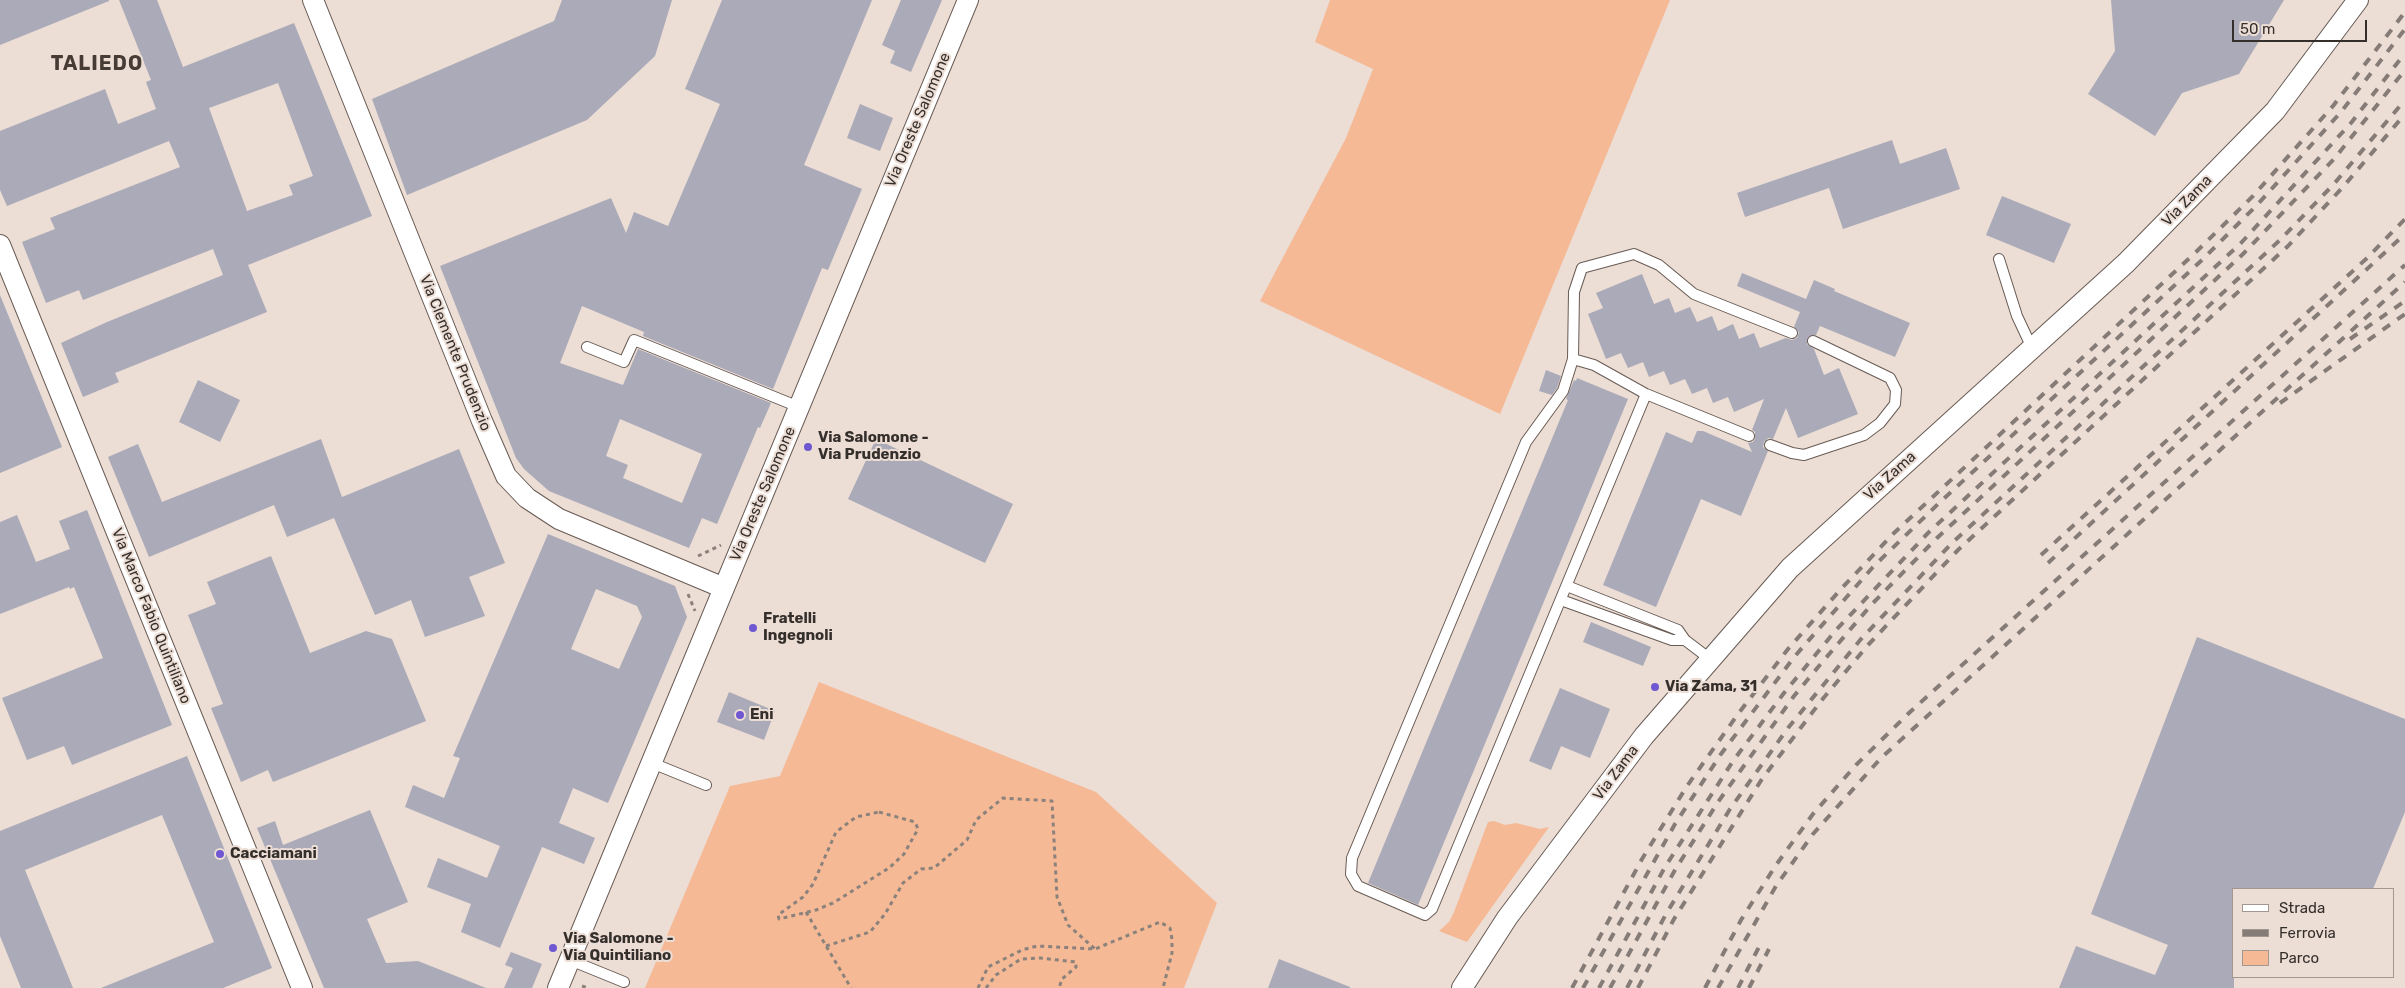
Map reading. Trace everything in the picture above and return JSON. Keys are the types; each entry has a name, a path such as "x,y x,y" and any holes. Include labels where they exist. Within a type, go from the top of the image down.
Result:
{"street":[{"name":"Via Clemente Prudenzio","path":"313,0 506,476 527,498 559,519 724,588"},
{"name":"Via Oreste Salomone","path":"558,988 968,0"},
{"name":"Via Zama","path":"1462,988 1506,918 1644,736 1790,568 2126,263 2275,111 2358,0"},
{"name":"Via Marco Fabio Quintiliano","path":"0,245 302,988"}],"lane":[{"path":"1646,394 1432,909 1425,915 1358,886 1351,874 1352,858 1526,442 1563,391 1573,359 1574,292 1582,268 1634,254 1659,265 1694,294 1792,333"},
{"path":"1999,259 2018,316 2032,348"},
{"path":"587,348 624,362 634,340 799,407"},
{"path":"1770,445 1804,455 1864,435 1880,423 1895,404 1896,390 1890,378 1813,341"},
{"path":"1573,359 1594,366 1646,394 1749,436"},
{"path":"1567,586 1678,630 1685,640 1710,659"},
{"path":"1561,600 1672,640 1685,640"},
{"path":"652,763 706,786"},
{"path":"570,960 624,982"}],"path":[{"path":"826,946 870,932 885,914 903,883 921,869 934,868 967,840 976,820 1003,798 1052,801 1057,897 1068,926 1095,949"},
{"path":"879,812 915,822 918,829 911,844 889,868 833,903 806,912 780,919 778,914 803,897 813,884 836,832 847,822 856,817 879,812"},
{"path":"806,912 851,988"},
{"path":"978,988 988,968 1022,950 1037,946 1095,949 1155,924 1166,924 1170,928 1172,953 1163,988"},
{"path":"986,988 996,975 1021,960 1040,958 1076,962 1076,967 1062,980 1059,988"},
{"path":"582,986 588,988"}],"green space":[{"path":"1330,0 1670,0 1500,414 1260,301 1346,138 1373,69 1315,42"},
{"path":"819,682 1096,792 1217,903 1184,988 645,988 730,786 780,776"},
{"path":"1494,821 1505,825 1516,823 1540,829 1549,827 1467,942 1439,931 1449,922 1454,912 1488,822"}],"building":[{"path":"0,0 109,0 109,1 0,45"},
{"path":"119,0 157,0 183,67 294,23 372,216 248,265 267,312 115,373 119,382 83,397 61,343 107,322 223,275 213,249 83,300 79,290 46,303 22,242 55,229 50,218 180,167 169,141 7,206 0,190 0,131 105,89 118,124 156,109 146,82 151,80","holes":["278,83 313,176 289,185 293,195 247,211 209,108"]},
{"path":"562,0 672,0 655,56 587,120 407,195 372,99 554,21"},
{"path":"722,0 872,0 804,165 862,189 828,270 822,268 773,389 643,336 644,332 582,306 560,363 623,385 638,349 771,403 760,428 758,427 717,524 702,518 689,548 549,491 524,469 516,458 440,266 611,198 626,233 634,212 668,226 720,104 685,89","holes":["620,419 702,454 682,503 623,478 628,465 606,456"]},
{"path":"901,0 942,0 911,72 890,63 895,51 882,45"},
{"path":"2111,0 2284,0 2239,74 2182,93 2155,136 2088,94 2115,51"},
{"path":"860,104 893,118 880,151 847,138"},
{"path":"1892,140 1900,164 1946,148 1960,189 1843,229 1829,188 1745,217 1737,193"},
{"path":"2002,196 2071,224 2054,263 1986,235"},
{"path":"1742,273 1806,299 1814,280 1835,289 1834,291 1910,323 1895,357 1820,326 1816,335 1809,336 1807,344 1814,349 1824,375 1839,368 1858,414 1798,438 1786,408 1773,439 1768,438 1764,442 1763,447 1768,451 1741,516 1701,499 1656,607 1603,585 1666,432 1692,443 1697,431 1703,431 1752,452 1748,443 1753,442 1755,438 1755,432 1752,430 1764,399 1734,412 1728,397 1713,403 1707,388 1692,394 1685,379 1670,385 1664,371 1649,377 1643,362 1628,368 1621,353 1606,359 1588,314 1603,308 1596,293 1642,274 1654,304 1669,298 1675,313 1690,307 1697,322 1712,316 1718,331 1733,324 1739,339 1754,333 1760,348 1786,338 1792,340 1797,338 1799,332 1794,327 1800,312 1737,286"},
{"path":"0,295 62,447 0,473"},
{"path":"1546,370 1561,376 1557,388 1552,395 1539,391"},
{"path":"1577,378 1628,399 1418,905 1368,883 1568,400 1566,399 1574,380 1576,381"},
{"path":"198,380 240,400 220,442 179,422"},
{"path":"321,439 342,497 459,449 505,563 469,577 485,616 425,637 411,600 375,615 334,518 287,537 274,505 149,557 108,457 138,444 162,502"},
{"path":"876,439 1013,504 985,563 848,499"},
{"path":"87,510 172,725 72,765 64,746 27,760 2,698 103,658 74,587 70,589 69,587 0,614 0,522 17,515 36,562 70,549 59,521"},
{"path":"548,534 675,586 687,617 608,803 573,788 559,823 595,838 584,864 542,847 500,948 461,932 471,904 427,887 438,858 487,878 500,846 405,807 413,785 444,798 460,758 453,756","holes":["596,589 637,606 642,617 619,669 571,649"]},
{"path":"271,556 310,653 366,631 392,639 426,721 273,782 268,770 241,782 211,708 223,704 188,615 216,604 207,582"},
{"path":"1591,622 1651,647 1643,666 1583,642"},
{"path":"2197,637 2405,719 2405,812 2373,888 2232,888 2232,978 2234,978 2234,988 2059,988 2076,946 2155,975 2168,945 2091,914"},
{"path":"1560,688 1610,709 1590,758 1561,746 1551,770 1529,761"},
{"path":"729,692 775,711 764,740 717,722"},
{"path":"187,756 272,968 223,988 101,988 214,942 162,815 25,870 73,988 21,988 0,936 0,831"},
{"path":"370,810 408,902 367,919 386,963 418,961 486,988 324,988 257,828 275,821 283,845"},
{"path":"511,952 542,964 532,988 504,988 513,968 505,965"},
{"path":"1279,959 1350,987 1350,988 1268,988"}],"railway":[{"path":"1572,988 1642,859 1687,786 1738,714 1788,649 1894,533 2196,252 2253,196 2333,106 2405,12"},
{"path":"1583,988 1675,824 1721,754 1795,656 1873,567 1938,504 2202,260 2258,204 2341,112 2405,29"},
{"path":"1599,988 1665,867 1733,761 1784,693 1836,630 1929,532 2241,243 2351,123 2405,53"},
{"path":"1610,988 1675,870 1718,802 1794,696 1872,604 1937,538 2243,254 2334,159 2405,70"},
{"path":"1627,988 1666,914 1730,809 1788,728 1861,639 1952,543 2280,240 2333,185 2405,100"},
{"path":"1638,988 1674,919 1762,779 1821,701 1868,645 1958,550 2288,246 2343,187 2405,114"},
{"path":"2041,555 2366,259 2405,219"},
{"path":"2048,563 2405,234"},
{"path":"1705,988 1741,920 1776,865 1813,814 1856,765 1910,712 2405,265"},
{"path":"1718,988 1776,886 1813,834 1881,758 2405,282"},
{"path":"2350,339 2405,301"},
{"path":"2280,403 2405,314"},
{"path":"1738,988 1760,945"},
{"path":"1749,988 1769,949"}],"place":[{"name":"Via Salomone - Via Prudenzio","path":"808,447"},
{"name":"Fratelli Ingegnoli","path":"753,628"},
{"name":"Via Zama, 31","path":"1655,687"},
{"name":"Eni","path":"740,715"},
{"name":"Cacciamani","path":"220,854"},
{"name":"Via Salomone - Via Quintiliano","path":"553,948"}],"district":[{"name":"TALIEDO","path":"97,64"}]}
